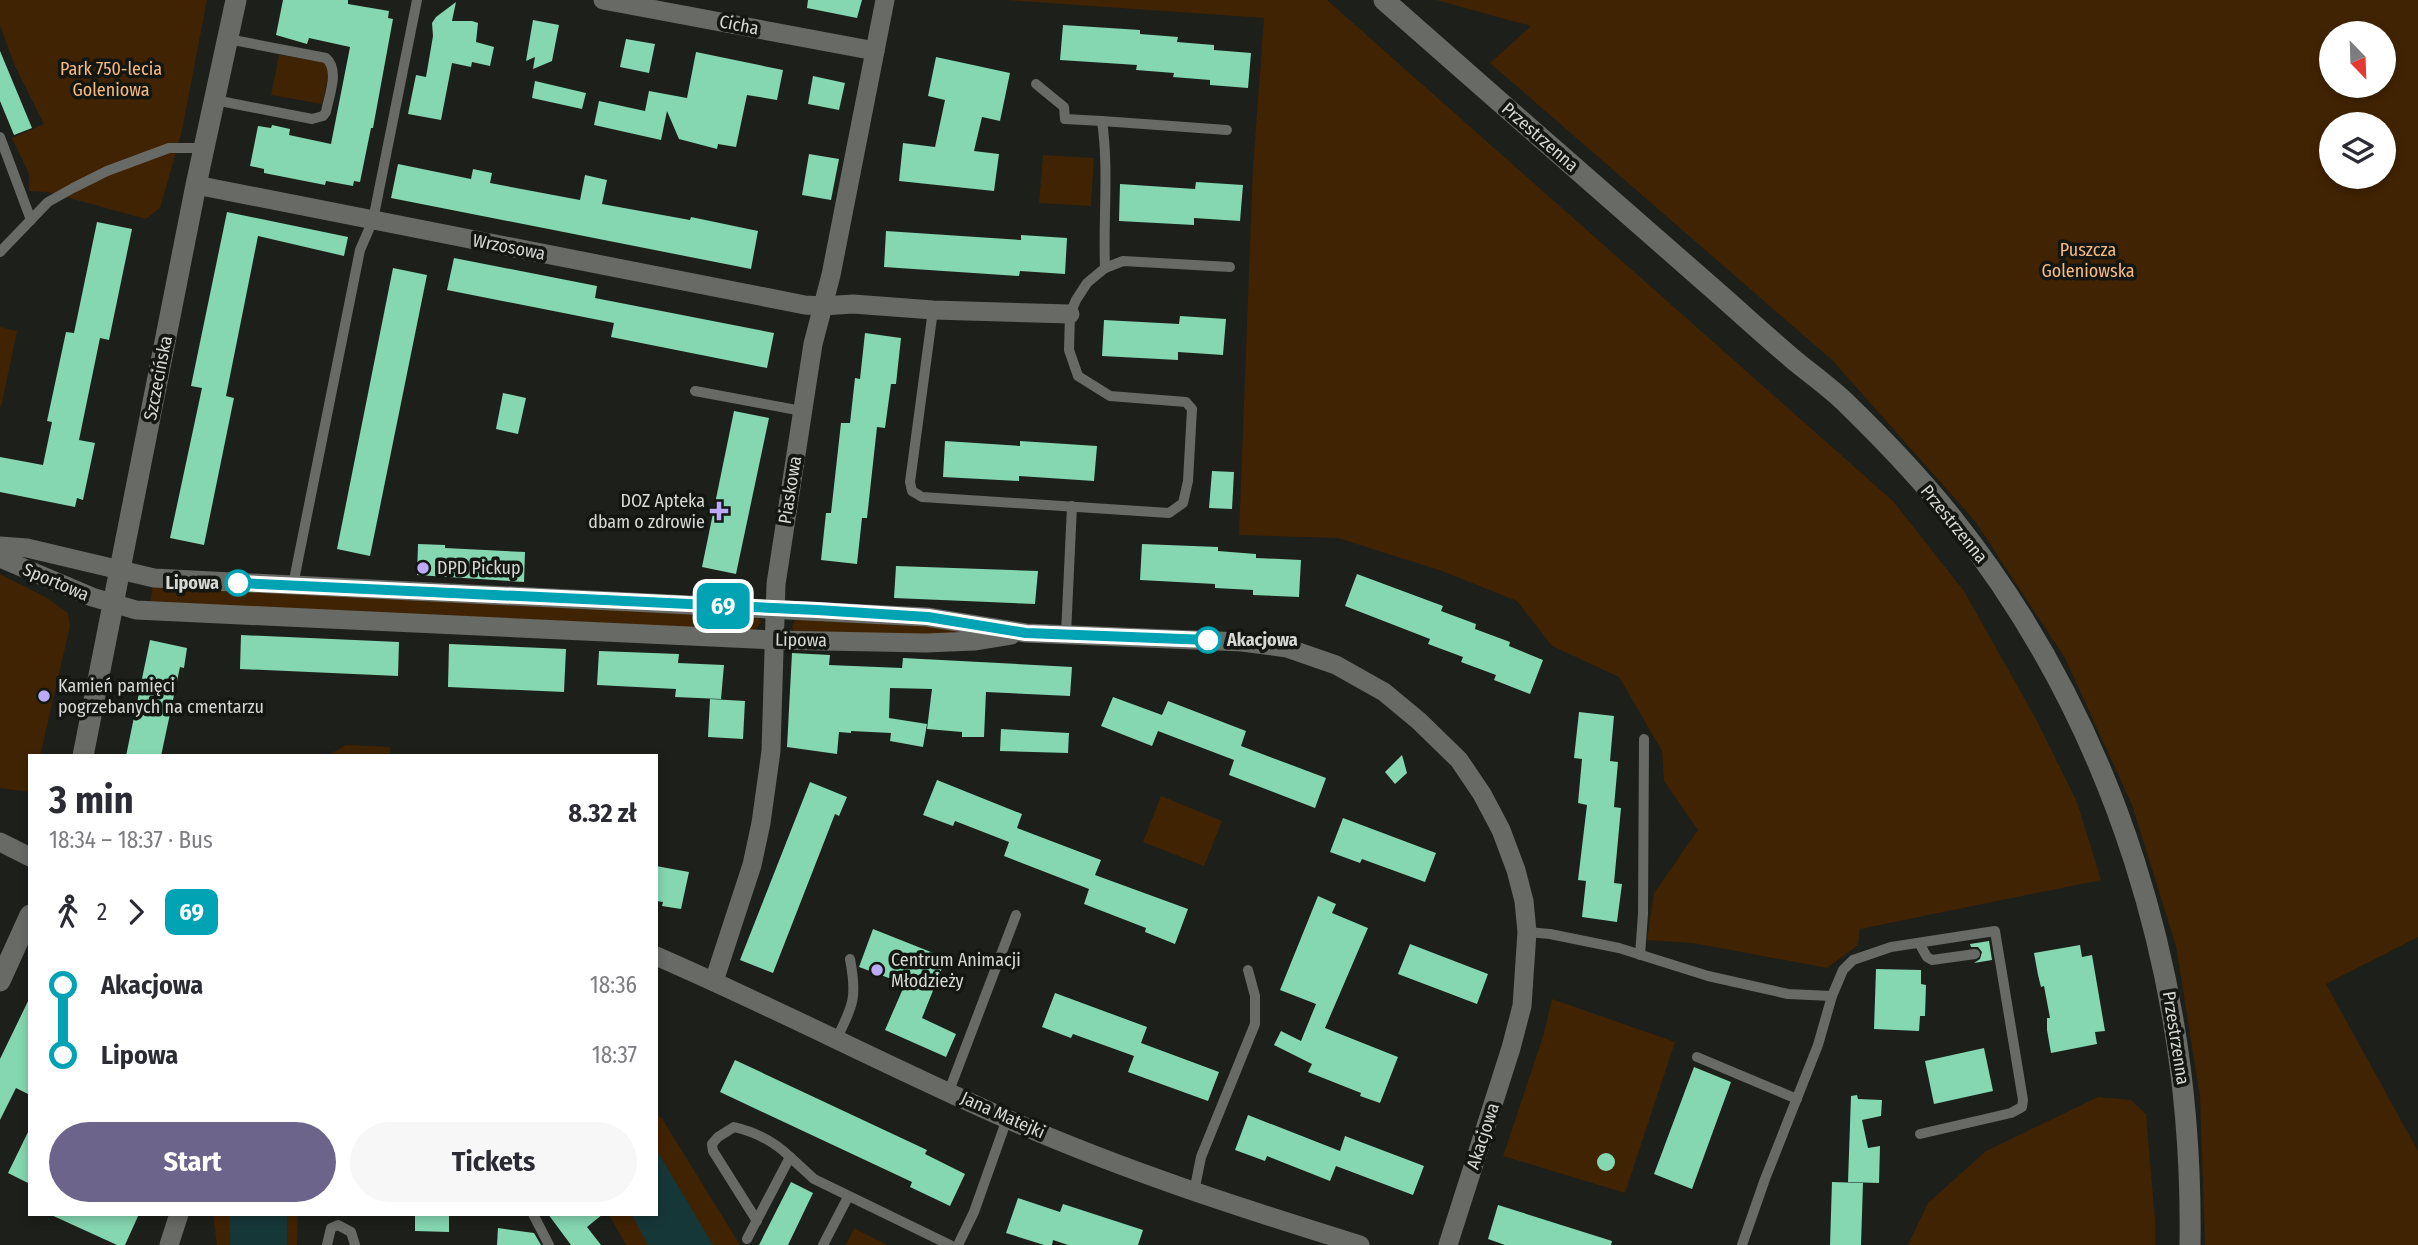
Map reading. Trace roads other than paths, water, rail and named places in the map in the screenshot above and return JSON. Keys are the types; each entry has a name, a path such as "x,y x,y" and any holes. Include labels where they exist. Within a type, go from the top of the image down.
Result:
{"street":[{"name":"Szczecińska","path":"83,754 196,185 236,0"},
{"name":"Cicha","path":"603,0 875,51"},
{"name":"Piaskowa","path":"714,981 752,865 761,823 771,751 774,608 802,411 813,344 885,0"},
{"name":"Przestrzenna","path":"1384,0 1846,403 1950,516 1998,579 2075,710 2119,814 2143,889 2166,974 2187,1117 2190,1245"},
{"name":"Wrzosowa","path":"196,185 823,306 853,304 933,310 1070,314"},
{"name":"Sportowa","path":"0,546 27,548 120,570"},
{"name":"Sportowa","path":"0,558 113,605"},
{"name":"Lipowa","path":"120,570 154,578 928,617 1026,633 1066,634"},
{"name":"Lipowa","path":"113,605 136,610 235,616 773,640 926,643 974,641 1026,633"},
{"name":"Akacjowa","path":"1066,634 1242,642 1287,648 1336,665 1384,692 1419,720 1459,760 1482,794 1501,830 1524,901 1527,932 1525,972 1519,1017 1448,1245"},
{"path":"0,842 28,856"},
{"path":"0,981 28,919"},
{"name":"Jana Matejki","path":"658,957 1007,1119 1166,1183 1360,1245"},
{"path":"169,1245 177,1216"}],"lane":[{"path":"293,585 360,250 373,220 417,0"},
{"path":"215,100 312,119 318,119 326,112 334,71 331,61 228,39"},
{"path":"1035,84 1064,107 1065,119 1227,130"},
{"path":"1102,121 1106,150 1103,223 1105,268"},
{"path":"0,137 31,220"},
{"path":"0,252 48,202 107,172 169,148 205,148"},
{"path":"933,310 910,482 912,491 922,497 1169,513 1183,503 1188,481 1192,410 1186,402 1110,396 1078,376 1069,350 1070,314 1087,283 1105,268 1123,261 1230,267"},
{"path":"695,391 802,411"},
{"path":"1066,634 1072,506"},
{"path":"1640,955 1643,914 1644,739"},
{"path":"949,1091 1016,915"},
{"path":"1742,1245 1818,1045 1832,996 1843,970 1853,960 1891,947 1995,931 2022,1107 2017,1111 1920,1134"},
{"path":"1527,932 1619,948 1708,975 1788,994 1832,996"},
{"path":"1919,943 1927,957 1932,960 1975,954"},
{"path":"837,1038 851,1009 856,991 850,959"},
{"path":"1194,1192 1201,1157 1255,1024 1255,996 1248,970"},
{"path":"1697,1056 1797,1099"},
{"path":"958,1245 974,1212 1007,1119"},
{"path":"757,1221 713,1152 712,1144 734,1127 747,1130 779,1146 814,1179 950,1245"},
{"path":"747,1239 790,1157"},
{"path":"823,1245 848,1197"},
{"path":"534,1216 549,1245"},
{"path":"327,1245 331,1228 338,1225 351,1233 355,1245"}],"water":[{"path":"658,1152 713,1245 648,1245 633,1216 658,1216"},
{"path":"229,1216 287,1216 287,1245 230,1245"}],"place":[{"name":"DOZ Apteka dbam o zdrowie","path":"719,511"},
{"name":"DPD Pickup","path":"423,568"},
{"name":"Lipowa","path":"238,583"},
{"name":"Akacjowa","path":"1208,640"},
{"name":"Kamień pamięci pogrzebanych na cmentarzu","path":"44,696"},
{"name":"Centrum Animacji Młodzieży","path":"877,970"}],"park label":[{"name":"Park 750-lecia Goleniowa","path":"111,79"},
{"name":"Puszcza Goleniowska","path":"2088,260"}]}
